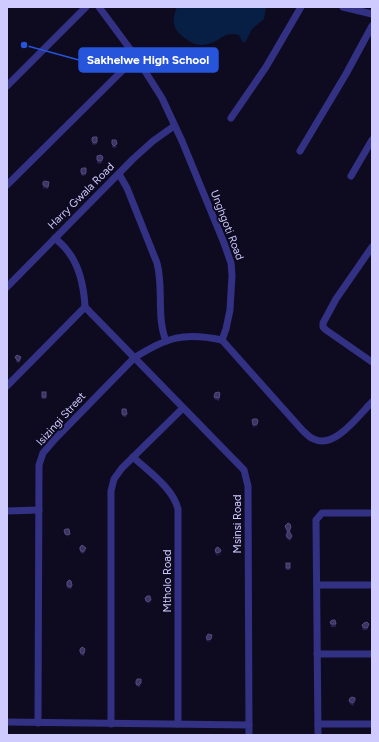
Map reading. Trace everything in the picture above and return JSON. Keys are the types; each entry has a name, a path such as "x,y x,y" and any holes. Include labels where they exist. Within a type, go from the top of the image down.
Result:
{"street":[{"path":"7,86 86,7"},
{"name":"Unghgoti Road","path":"99,7 136,56 157,88 191,163 231,263 232,275 230,310 222,340"},
{"path":"231,118 266,67 301,7"},
{"path":"343,7 372,14"},
{"path":"300,151 346,74 372,26"},
{"path":"7,185 136,56"},
{"name":"Harry Gwala Road","path":"7,287 153,141 174,126"},
{"path":"351,176 372,140"},
{"path":"119,174 127,188 157,263 160,275 162,330 166,341"},
{"path":"7,386 85,307 83,290 74,262 66,249 55,238"},
{"path":"372,247 336,299 323,323 323,327 372,362"},
{"name":"Msinsi Road","path":"85,307 244,470 248,486 249,735"},
{"name":"Isizingi Street","path":"38,723 39,465 44,453 55,439 134,358 150,348 179,337 206,337 222,340"},
{"path":"222,340 304,432 315,440 324,442 343,433 372,402"},
{"path":"111,724 111,490 114,479 122,468 183,408"},
{"name":"Mtholo Road","path":"133,456 170,492 176,500 178,509 178,724"},
{"path":"7,511 39,510"},
{"path":"318,735 316,520 322,513 372,513"},
{"path":"317,585 372,585"},
{"path":"317,654 372,654"},
{"path":"7,722 249,725"},
{"path":"318,724 372,724"}],"water":[{"path":"177,7 266,7 264,19 252,29 245,43 239,35 232,34 226,35 216,41 201,45 195,44 188,40 176,29 174,25 174,17"}],"building":[{"path":"93,137 97,137 97,142 94,143 92,141"},
{"path":"112,140 116,140 117,144 114,146 112,144"},
{"path":"101,155 103,157 102,160 97,160 97,156"},
{"path":"86,168 86,173 82,174 81,169"},
{"path":"43,182 49,182 48,187 43,185"},
{"path":"17,355 21,357 19,361 15,357"},
{"path":"42,392 46,392 46,397 42,397"},
{"path":"215,393 220,393 219,398 214,397"},
{"path":"122,409 126,409 127,414 122,414"},
{"path":"253,419 257,419 257,424 253,425"},
{"path":"288,523 291,527 289,531 292,536 290,539 286,536 288,531 285,526"},
{"path":"69,529 70,534 65,534 64,530"},
{"path":"82,545 86,548 83,552 80,550"},
{"path":"218,547 221,550 217,553 215,551"},
{"path":"286,563 290,563 290,568 286,568"},
{"path":"69,580 71,581 71,587 67,586 67,582"},
{"path":"150,596 151,600 148,602 145,598"},
{"path":"335,620 336,624 331,624 330,622"},
{"path":"367,622 369,624 367,628 363,627 362,625"},
{"path":"208,634 212,635 211,639 208,640 206,638"},
{"path":"82,647 85,649 83,654 80,652"},
{"path":"137,679 141,679 141,683 139,685 136,684"},
{"path":"352,697 355,698 353,703 349,701"}],"place":[{"name":"Sakhelwe High School","path":"24,45"}]}
